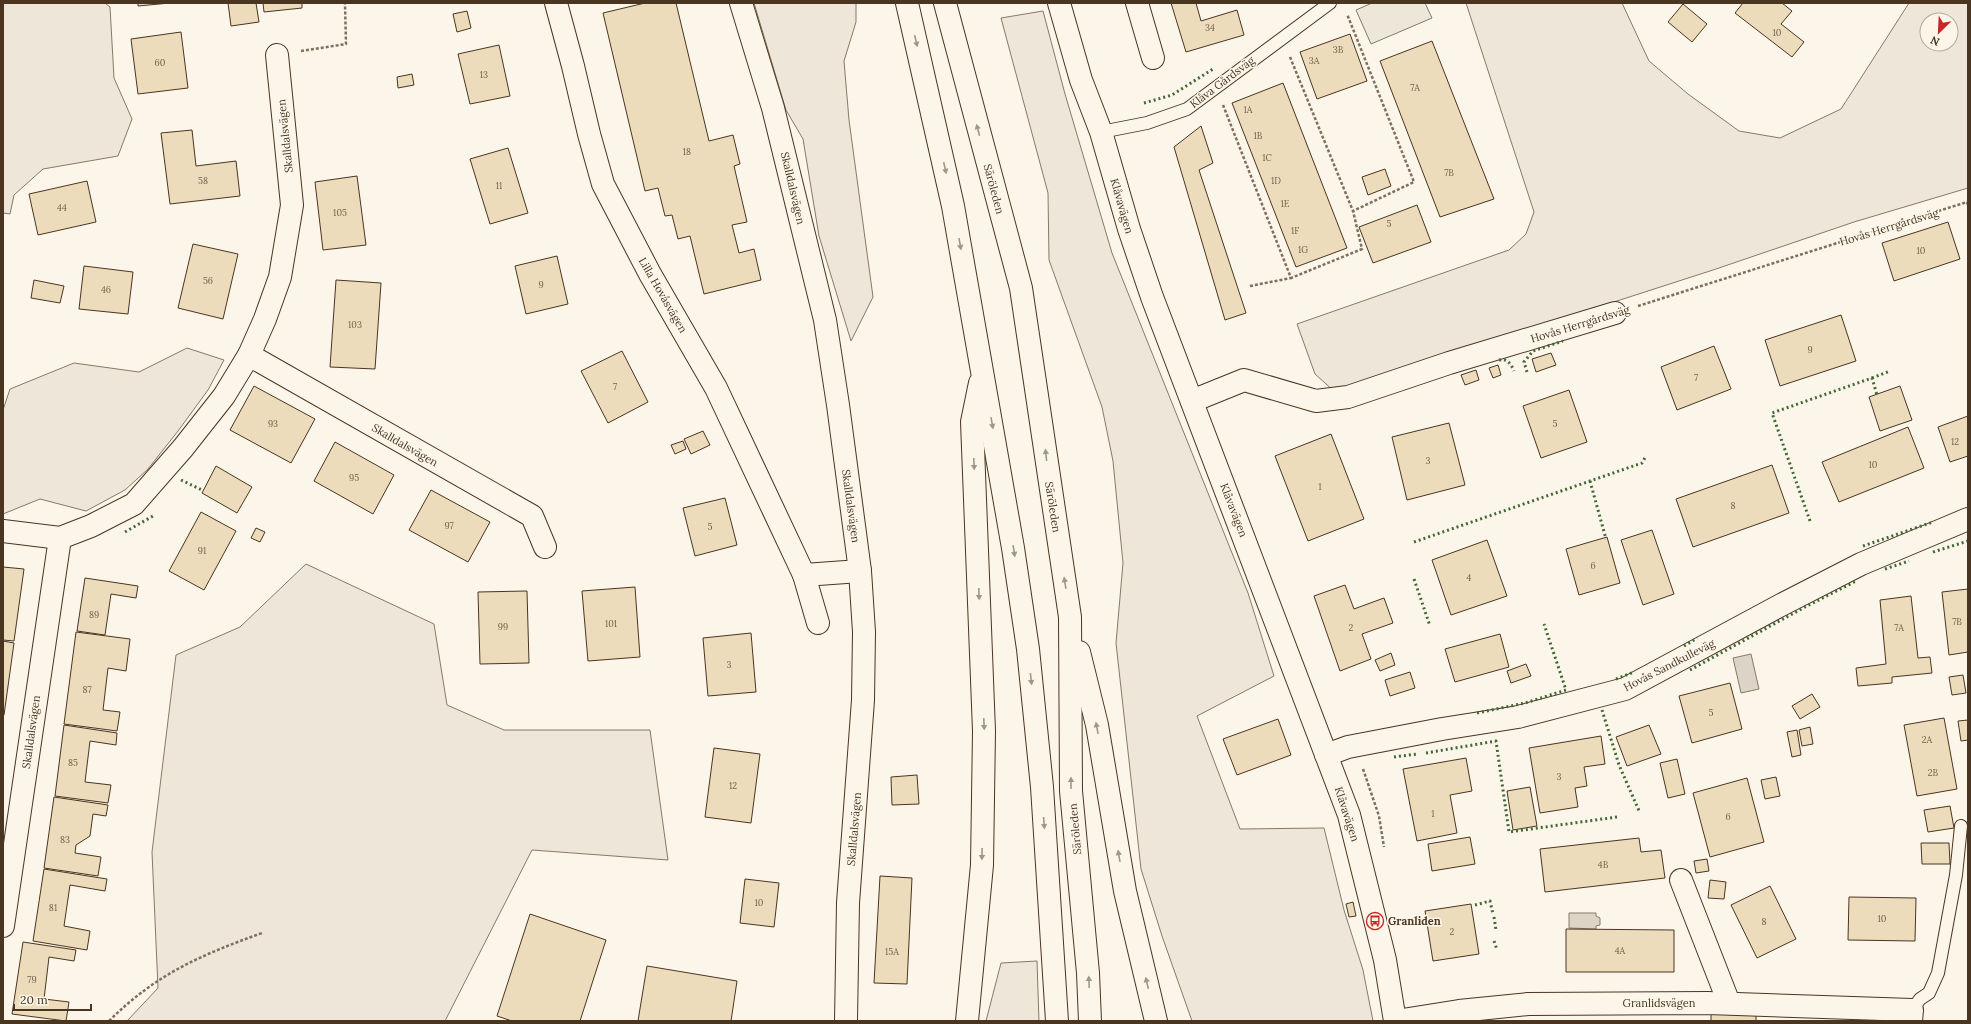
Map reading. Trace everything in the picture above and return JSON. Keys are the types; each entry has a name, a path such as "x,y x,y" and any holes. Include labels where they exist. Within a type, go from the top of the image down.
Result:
{"street":[{"name":"Lilla Hovåsvägen","path":"556,3 574,66 588,134 603,184 650,274 716,388 804,574 818,623"},
{"name":"Skalldalsvägen","path":"742,3 773,108 825,320 860,571 864,632 863,700 848,903 846,1021"},
{"path":"907,3 953,206 1014,548 1028,649 1042,786 1057,1021"},
{"name":"Säröleden","path":"945,3 1021,288 1070,617 1071,791 1088,973 1090,1021"},
{"name":"Klåvavägen","path":"1059,3 1081,80 1101,132 1128,229 1349,815 1385,960 1395,1021"},
{"path":"1137,3 1153,58"},
{"name":"Skalldalsvägen","path":"3,531 60,538 91,526 134,504 183,448 224,396 249,354 265,319 280,277 292,205 277,55"},
{"name":"Hovås Herrgårdsväg","path":"1192,401 1244,380 1316,401 1348,397 1449,363 1615,313"},
{"name":"Skalldalsvägen","path":"249,354 532,516 546,547"},
{"path":"967,1021 982,857 984,731 972,422 982,370"},
{"name":"Hovås Sandkulleväg","path":"1326,755 1348,747 1442,729 1518,717 1625,689 1781,605 1861,564 1968,519"},
{"name":"Skalldalsvägen","path":"3,926 60,538"},
{"path":"804,574 860,571"},
{"path":"1070,617 1097,725 1125,891 1156,1021"},
{"path":"1681,880 1728,1003"},
{"name":"Granlidsvägen","path":"1395,1021 1516,1004 1728,1003 1912,1016"}],"lane":[{"name":"Klåva Gårdsväg","path":"1101,132 1147,124 1187,109 1330,3"},
{"path":"1912,1016 1920,999 1930,993 1938,973 1956,875 1961,826"}],"path":[{"path":"277,55 346,44 346,3"},
{"path":"1346,10 1414,182 1353,211"},
{"path":"1250,286 1291,278 1362,249 1353,211 1282,38"},
{"path":"1216,88 1291,278"},
{"name":"Hovås Herrgårdsväg","path":"1615,313 1967,204"},
{"path":"109,1021 128,1002 172,971 214,950 262,933"}],"shaded area":[{"path":"3,3 105,3 110,7 114,78 132,119 118,156 43,169 14,195 10,214 3,213"},
{"path":"754,3 856,3 856,22 844,61 849,120 873,297 851,341 819,236 803,139 786,110"},
{"path":"1372,3 1425,3 1432,18 1371,44 1356,10"},
{"path":"1466,3 1622,3 1649,61 1688,94 1739,131 1780,138 1841,109 1909,3 1968,3 1968,188 1854,222 1713,270 1335,392 1315,374 1297,324 1509,250 1526,234 1534,212"},
{"path":"1043,11 1065,94 1112,253 1248,593 1274,676 1197,716 1240,829 1324,828 1344,910 1363,970 1373,1021 1192,1021 1162,936 1141,869 1116,643 1123,563 1113,461 1102,407 1049,260 1048,193 1001,18"},
{"path":"187,348 224,360 208,390 178,431 148,469 125,490 86,511 40,499 3,514 3,410 10,389 74,363 139,372"},
{"path":"306,564 434,624 447,705 504,730 650,730 668,860 532,850 445,1021 127,1021 158,988 152,852 176,655 240,627"},
{"path":"1751,654 1759,689 1741,693 1733,658"},
{"path":"1569,913 1596,913 1596,916 1600,918 1600,925 1596,926 1596,929 1569,928"},
{"path":"1037,961 1039,1021 986,1021 1001,963"}],"building":[{"path":"138,3 170,3 138,6"},
{"path":"228,3 256,3 259,22 231,26"},
{"path":"263,3 302,3 302,8 264,12"},
{"path":"645,3 676,3 709,141 733,135 740,164 734,166 747,222 732,225 739,253 754,249 761,280 704,294 690,236 678,239 672,215 665,216 658,188 645,191 603,13"},
{"path":"1171,3 1196,3 1201,21 1237,10 1244,35 1186,52"},
{"path":"1743,3 1782,3 1792,11 1781,24 1804,42 1792,57 1735,13"},
{"path":"1683,4 1707,24 1692,42 1668,22"},
{"path":"467,11 471,28 457,32 453,14"},
{"path":"181,32 188,88 138,94 131,39"},
{"path":"1350,34 1367,81 1317,99 1300,52"},
{"path":"1432,41 1494,199 1440,217 1380,61"},
{"path":"499,45 510,96 470,104 458,54"},
{"path":"412,74 414,85 398,88 397,77"},
{"path":"1283,83 1347,248 1296,267 1232,103"},
{"path":"1201,126 1213,163 1199,170 1246,313 1225,320 1174,147"},
{"path":"192,130 196,166 236,161 240,196 170,204 161,133"},
{"path":"508,148 528,213 490,224 470,159"},
{"path":"1385,169 1391,186 1368,195 1362,177"},
{"path":"357,176 366,245 323,250 315,182"},
{"path":"87,181 96,222 38,235 29,194"},
{"path":"1417,205 1431,242 1373,263 1359,227"},
{"path":"1948,222 1960,259 1894,281 1882,243"},
{"path":"193,244 238,254 223,319 178,308"},
{"path":"557,256 568,304 526,314 515,266"},
{"path":"84,266 133,272 128,314 79,309"},
{"path":"34,280 64,286 60,303 31,298"},
{"path":"336,280 381,283 375,369 330,367"},
{"path":"1841,315 1856,361 1780,386 1765,340"},
{"path":"1714,346 1731,389 1677,410 1661,367"},
{"path":"622,351 648,402 608,423 581,371"},
{"path":"1551,353 1556,365 1536,372 1532,359"},
{"path":"1498,365 1501,375 1493,378 1489,368"},
{"path":"1476,370 1479,380 1465,385 1461,375"},
{"path":"254,386 315,419 291,463 230,430"},
{"path":"1900,386 1912,420 1880,431 1869,397"},
{"path":"1569,390 1587,442 1541,458 1523,406"},
{"path":"1968,416 1968,456 1950,462 1938,427"},
{"path":"1449,423 1465,485 1407,500 1392,437"},
{"path":"1908,427 1924,468 1839,502 1822,462"},
{"path":"703,431 710,445 691,454 684,439"},
{"path":"1331,434 1364,519 1308,541 1275,456"},
{"path":"683,441 686,449 675,454 671,445"},
{"path":"335,442 394,475 373,514 314,481"},
{"path":"1772,465 1789,513 1693,547 1676,499"},
{"path":"216,466 252,487 237,513 202,493"},
{"path":"431,490 490,522 468,562 409,530"},
{"path":"725,498 737,545 695,556 683,508"},
{"path":"201,512 236,531 204,590 169,571"},
{"path":"256,528 265,532 260,542 251,538"},
{"path":"1652,530 1674,594 1643,605 1621,540"},
{"path":"1607,537 1620,583 1579,595 1566,549"},
{"path":"1487,540 1507,596 1451,615 1432,560"},
{"path":"3,567 24,569 14,641 3,640"},
{"path":"85,578 138,586 136,598 111,594 105,635 77,631"},
{"path":"1345,585 1354,609 1384,598 1393,623 1362,634 1371,659 1340,671 1314,596"},
{"path":"635,587 640,657 588,661 582,591"},
{"path":"1968,589 1968,652 1949,655 1942,592"},
{"path":"527,591 529,663 480,664 478,592"},
{"path":"1911,596 1918,658 1930,657 1932,673 1892,677 1892,683 1858,686 1856,668 1886,664 1880,600"},
{"path":"76,632 130,639 126,671 108,668 103,710 120,712 117,731 64,724"},
{"path":"751,633 756,692 708,696 703,638"},
{"path":"1500,634 1509,667 1455,682 1445,649"},
{"path":"3,641 14,643 4,715 3,715"},
{"path":"1391,653 1395,665 1380,671 1375,660"},
{"path":"1526,664 1531,676 1511,683 1507,671"},
{"path":"1410,672 1415,688 1390,696 1385,680"},
{"path":"1963,675 1966,693 1952,695 1949,677"},
{"path":"1730,683 1742,729 1692,743 1679,696"},
{"path":"1812,694 1820,707 1800,719 1792,706"},
{"path":"1944,718 1957,789 1917,796 1904,725"},
{"path":"1278,719 1291,755 1237,775 1223,739"},
{"path":"1968,720 1968,740 1961,741 1958,721"},
{"path":"64,725 117,733 116,745 90,741 85,782 111,785 108,803 55,796"},
{"path":"1649,725 1661,754 1627,766 1616,737"},
{"path":"1810,727 1813,744 1802,746 1799,730"},
{"path":"1797,730 1801,755 1792,757 1787,732"},
{"path":"1601,736 1605,764 1584,767 1587,786 1575,788 1578,807 1540,813 1529,748"},
{"path":"714,748 760,754 751,823 705,817"},
{"path":"1466,758 1472,791 1450,795 1457,833 1417,841 1403,769"},
{"path":"1677,759 1685,794 1668,798 1660,763"},
{"path":"917,775 919,804 892,805 891,777"},
{"path":"1776,777 1780,796 1765,799 1761,780"},
{"path":"1747,778 1764,842 1710,857 1693,793"},
{"path":"1530,787 1537,826 1513,830 1507,791"},
{"path":"54,797 108,805 106,816 93,814 90,836 76,845 75,853 101,857 98,876 44,868"},
{"path":"1950,806 1954,828 1928,832 1924,810"},
{"path":"1470,837 1475,864 1432,871 1428,844"},
{"path":"1639,838 1641,852 1661,850 1665,878 1545,892 1540,849"},
{"path":"1921,843 1949,843 1950,864 1922,864"},
{"path":"1707,859 1709,871 1696,873 1694,861"},
{"path":"44,869 107,879 105,891 70,885 64,926 90,931 87,950 33,941"},
{"path":"880,876 912,878 907,984 874,983"},
{"path":"745,879 779,883 774,927 740,923"},
{"path":"1710,880 1726,882 1724,899 1708,898"},
{"path":"1770,886 1796,939 1757,958 1731,905"},
{"path":"1849,897 1916,898 1915,941 1848,940"},
{"path":"1353,902 1356,916 1349,917 1346,904"},
{"path":"1471,904 1479,954 1433,961 1425,911"},
{"path":"530,914 606,940 580,1021 512,1021 497,1016"},
{"path":"1566,929 1674,930 1674,972 1566,972"},
{"path":"23,942 76,950 74,961 49,957 44,999 69,1002 66,1021 12,1014"},
{"path":"647,966 737,981 731,1021 638,1021"},
{"path":"1711,1014 1756,1015 1756,1021 1711,1021"}],"hedge":[{"path":"1144,103 1172,95 1213,69"},
{"path":"1527,372 1524,362 1533,351 1563,341"},
{"path":"1499,360 1508,362 1514,371"},
{"path":"1872,378 1890,371"},
{"path":"1810,521 1772,413 1872,378 1877,395"},
{"path":"1414,542 1642,463 1646,456"},
{"path":"181,480 202,490"},
{"path":"1590,481 1606,539"},
{"path":"125,532 153,516"},
{"path":"1863,546 1933,522"},
{"path":"1933,552 1968,541"},
{"path":"1885,569 1909,561"},
{"path":"1414,579 1430,626"},
{"path":"1690,670 1856,581"},
{"path":"1477,713 1525,703 1566,690 1544,624"},
{"path":"1684,646 1697,638"},
{"path":"1616,679 1634,672"},
{"path":"1602,710 1619,765 1640,813"},
{"path":"1426,753 1496,741 1509,832 1617,817"},
{"path":"1394,757 1417,754"},
{"path":"1475,905 1490,901 1493,914"},
{"path":"1494,917 1496,930"},
{"path":"1494,941 1497,950"}],"place":[{"name":"Granliden","path":"1375,921"}]}
